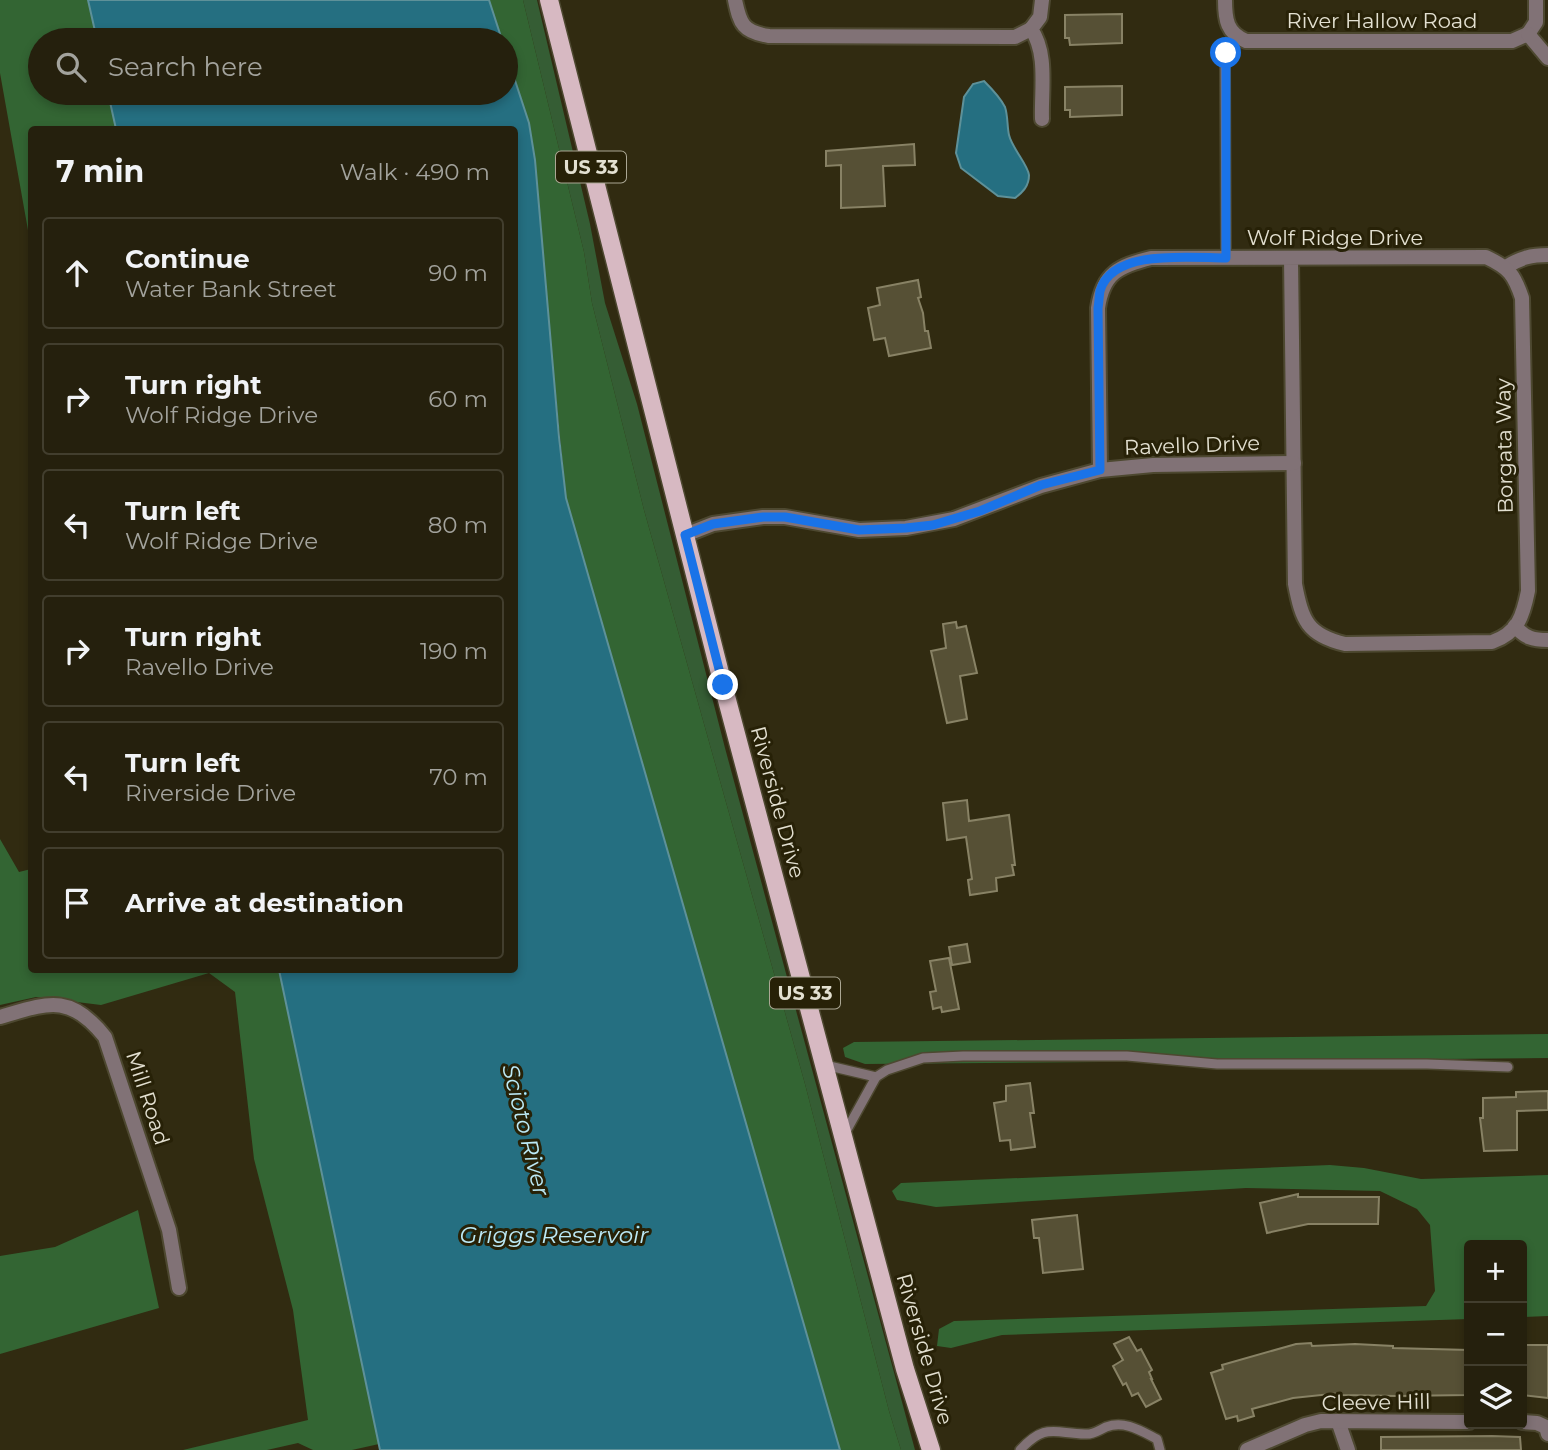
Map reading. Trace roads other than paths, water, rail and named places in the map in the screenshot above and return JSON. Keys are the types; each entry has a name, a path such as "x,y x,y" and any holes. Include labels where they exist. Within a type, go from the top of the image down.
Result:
{"main road":[{"name":"Riverside Drive","path":"549,0 824,1065 905,1369 931,1450"}],"street":[{"path":"735,0 745,28 769,36 1007,37 1015,37 1031,29 1041,17 1042,0"},
{"path":"1225,0 1225,18 1236,37"},
{"path":"1536,0 1536,22 1528,34 1548,58"},
{"path":"1031,29 1039,40 1041,52 1042,118"},
{"name":"River Hallow Road","path":"1236,37 1246,41 1512,41 1528,34"},
{"path":"1506,267 1517,259 1531,255 1548,255"},
{"name":"Wolf Ridge Drive","path":"1100,470 1098,308 1101,289 1113,274 1129,263 1151,258 1486,257 1506,267"},
{"path":"1291,258 1295,584 1300,608 1309,628 1328,640 1345,644 1492,642 1502,638 1515,626 1522,635 1533,640 1548,640"},
{"name":"Borgata Way","path":"1506,267 1516,280 1522,298 1528,592 1523,617 1515,626"},
{"name":"Ravello Drive","path":"685,535 713,524 763,517 785,517 859,530 933,525 980,511 1041,485 1100,470 1153,465 1294,463"},
{"name":"Mill Road","path":"0,1017 36,1007 64,1006 89,1017 104,1037 169,1230 179,1287"},
{"path":"1338,1421 1349,1450"},
{"name":"Cleeve Hill","path":"1247,1450 1305,1425 1338,1421 1464,1422"},
{"path":"1527,1422 1538,1423 1547,1431"}],"lane":[{"path":"1226,258 1225,61 1230,45 1236,37"},
{"path":"843,1137 876,1077 887,1070 923,1058 1127,1056 1217,1064 1427,1064 1508,1067"},
{"path":"824,1065 876,1077"},
{"path":"1020,1450 1035,1435 1058,1430 1088,1435 1108,1426 1128,1425 1157,1439 1160,1450"}],"water":[{"path":"88,0 489,0 498,28 94,28"},
{"path":"984,81 1005,107 1008,132 1028,171 1027,186 1015,198 998,196 961,168 956,153 964,97 973,84"},
{"name":"Griggs Reservoir","path":"518,90 529,123 535,160 566,498 840,1450 380,1450 280,973 518,973 518,126 115,126 111,105 518,105"}],"water label":[{"name":"Scioto River","path":"526,1130"}]}
